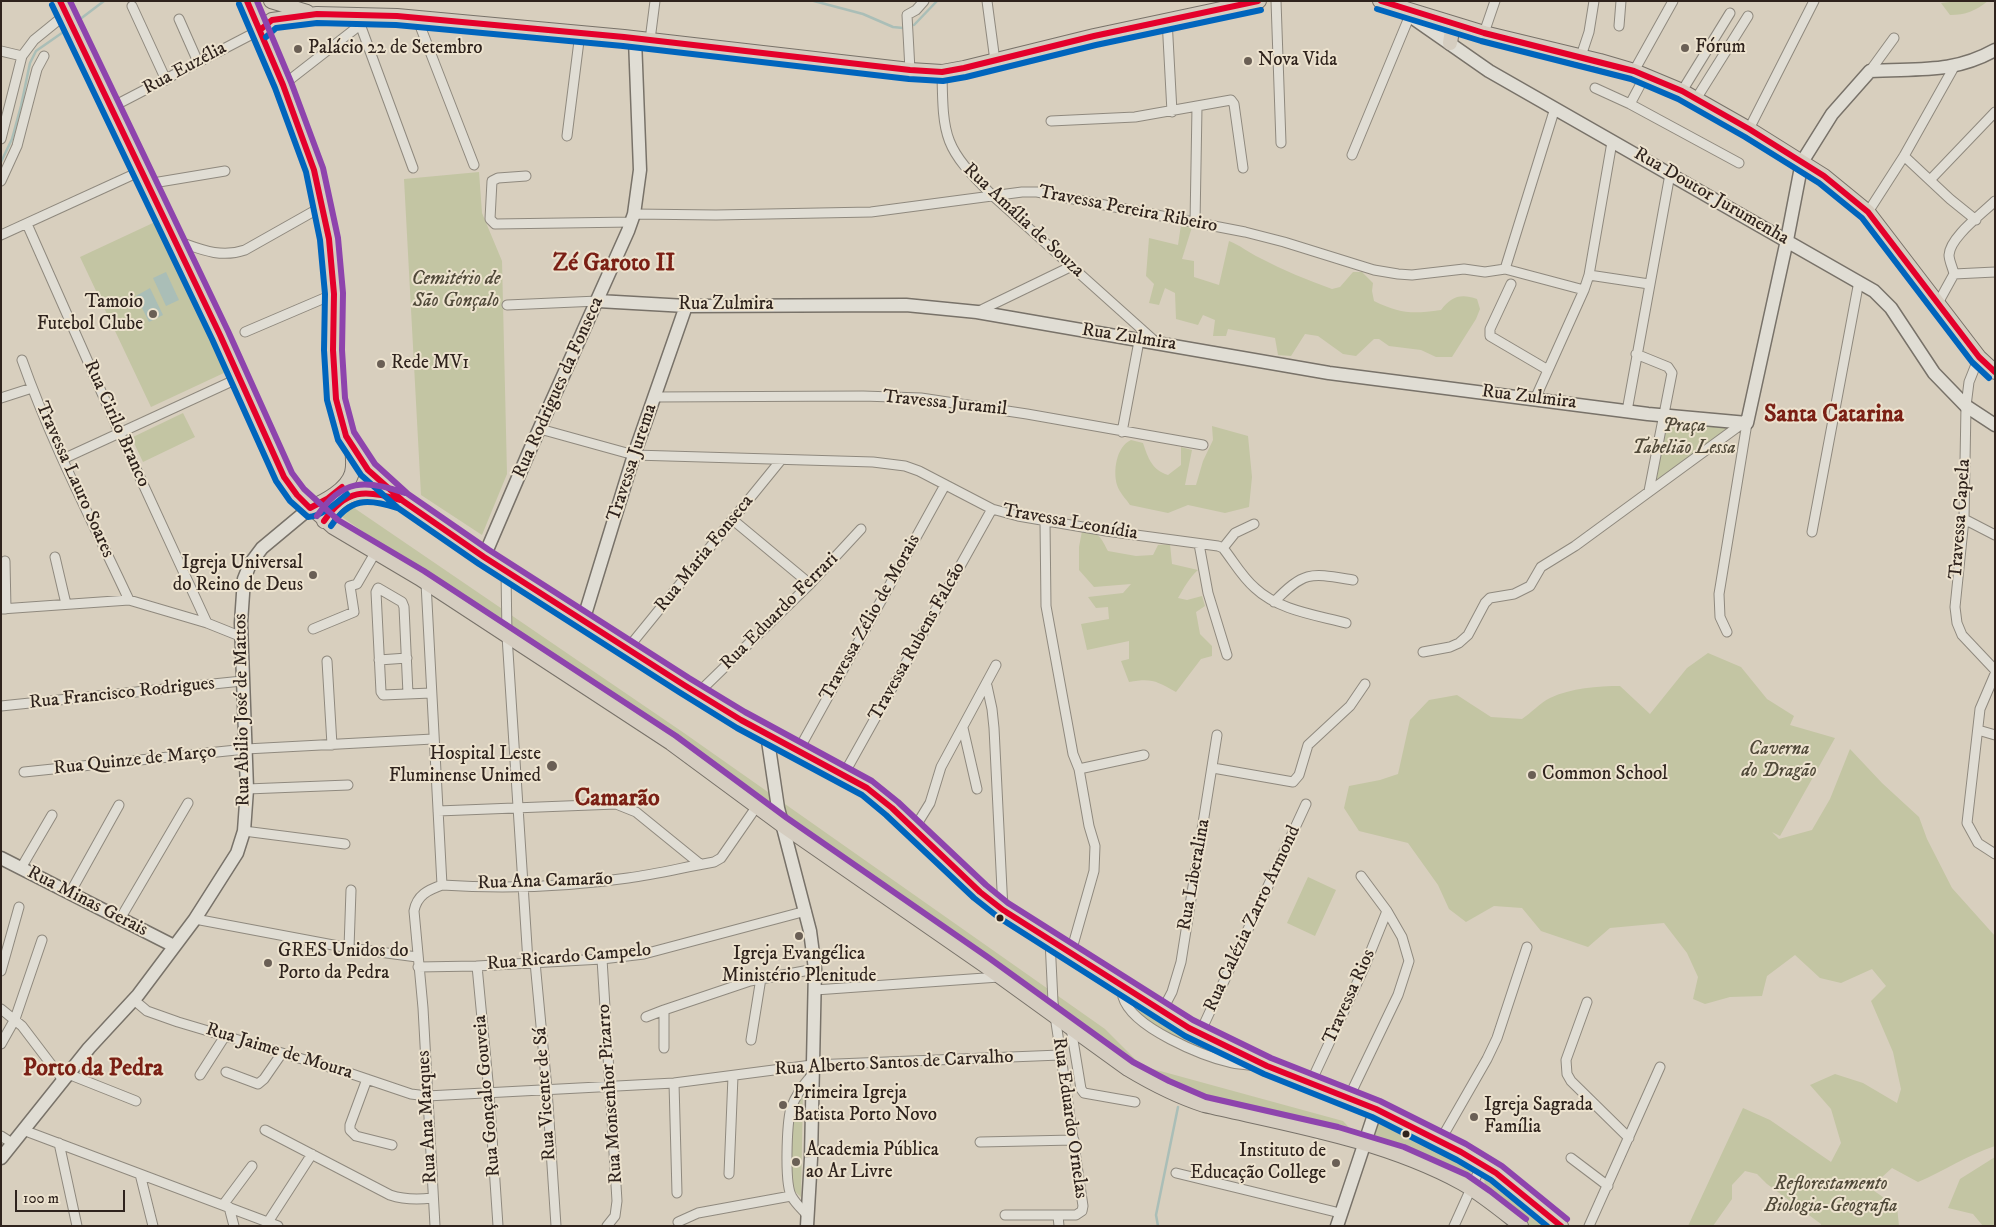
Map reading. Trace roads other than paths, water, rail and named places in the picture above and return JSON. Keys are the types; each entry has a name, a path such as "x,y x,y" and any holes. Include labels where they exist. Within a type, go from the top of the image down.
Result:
{"main road":[{"path":"247,1 283,85 314,170 329,239 334,294 333,350 336,399 346,436 368,470 403,501 506,572 698,693 767,734 844,774 877,796 964,878 1003,910 1162,1011 1200,1033 1267,1066 1376,1109 1440,1140 1496,1173 1561,1226"},
{"path":"271,1 317,14 359,20 417,18 650,40 942,72 996,61 1167,19 1259,1"},
{"path":"1380,1 1393,3 1484,33 1581,56 1639,73 1682,91 1749,129 1824,176 1868,212 1979,357 1995,372"},
{"name":"Rua Doutor Jurumenha","path":"1393,3 1489,71 1788,240 1874,291 1891,308 1934,373 1966,406 1995,425"},
{"path":"64,11 174,240 284,477 297,495 324,520 375,553 426,582 671,743 782,825 1152,1084 1204,1105 1364,1143 1422,1164 1471,1188 1521,1226"},
{"path":"260,30 272,20 317,14"},
{"path":"1450,43 1452,30 1459,26"},
{"name":"Rua Rodrigues da Fonseca","path":"484,557 633,218 640,170 634,39"},
{"path":"1745,423 1788,240 1802,162 1832,114 1870,71 1930,70 1954,67 1995,50"},
{"name":"Rua Zulmira","path":"598,301 686,306 881,304 977,312 1329,373 1626,411 1745,423"},
{"name":"Travessa Jurema","path":"583,620 634,455 686,306"},
{"path":"310,508 334,494 346,484 352,473 352,448"},
{"path":"324,520 337,502 348,496 363,492 403,501"},
{"name":"Rua Abilio José de Mattos","path":"1,1158 7,1140 22,1130 65,1077 134,1000 195,919 237,852 244,830 247,790 242,681 241,597 244,579 250,564 262,548 310,508"},
{"path":"767,734 771,770 782,825 806,911 815,969 811,1158 807,1220"},
{"name":"Rua Minas Gerais","path":"1,858 174,946"},
{"path":"1339,1220 1376,1109"}],"street":[{"path":"650,40 655,1"},
{"path":"910,70 907,15 916,10 924,1"},
{"path":"987,1 996,61"},
{"path":"1276,1 1281,143"},
{"path":"1484,33 1495,1"},
{"path":"1581,56 1589,32 1594,1"},
{"path":"1619,26 1621,1"},
{"path":"1749,129 1814,1"},
{"path":"1630,104 1639,73 1672,2"},
{"path":"132,6 166,80"},
{"path":"1,139 5,116 22,56 34,40 64,11"},
{"path":"1682,91 1730,13"},
{"path":"1352,155 1410,15"},
{"path":"1696,99 1748,16"},
{"path":"417,18 474,165"},
{"path":"178,19 198,62"},
{"path":"1167,19 1172,112"},
{"path":"283,85 359,20 413,168"},
{"name":"Rua Euzélia","path":"110,108 260,30"},
{"path":"567,136 580,33"},
{"path":"1870,71 1894,38"},
{"path":"1,51 22,56"},
{"path":"1,182 17,146 36,69 44,56"},
{"path":"1868,212 1904,156 1954,67"},
{"name":"Rua Amália de Souza","path":"942,72 944,124 949,143 956,157 993,196 1157,343"},
{"path":"1595,88 1630,104 1739,163"},
{"path":"1051,121 1135,117 1232,100 1244,168"},
{"path":"1195,223 1197,107"},
{"path":"1505,269 1555,108"},
{"path":"1931,179 1995,112"},
{"path":"1534,399 1584,290 1589,275 1612,142"},
{"path":"1904,156 1931,179 1950,199 1976,220"},
{"path":"1,235 144,177 225,171"},
{"path":"1626,411 1648,284 1670,174"},
{"name":"Travessa Pereira Ribeiro","path":"526,176 498,178 492,181 490,219 495,224 553,224 633,218 871,212 1022,192 1037,192 1274,240 1374,270 1412,275 1464,269 1485,272 1505,269 1584,290"},
{"path":"1938,304 1954,274 1949,256 1951,246 1957,237 1995,201"},
{"path":"174,240 215,253 233,254 244,250 323,206"},
{"name":"Rua Cirilo Branco","path":"27,224 120,434 207,623"},
{"path":"977,312 1070,267"},
{"path":"1954,274 1995,272"},
{"path":"1589,275 1648,284"},
{"path":"1812,532 1859,281"},
{"path":"1511,284 1490,329 1490,336 1548,370"},
{"path":"245,332 334,294"},
{"name":"Rua Zulmira","path":"508,305 598,301"},
{"path":"1122,432 1139,340"},
{"path":"1636,354 1671,370 1665,415 1649,491"},
{"name":"Travessa Capela","path":"1979,357 1969,382 1966,406 1964,519 1955,607 1956,623 1969,644 1995,670"},
{"name":"Travessa Lauro Soares","path":"22,360 63,459 128,600"},
{"path":"63,459 239,378"},
{"path":"1,398 32,388"},
{"name":"Travessa Juramil","path":"654,397 863,396 921,398 1027,414 1202,445"},
{"path":"1424,652 1450,647 1459,643 1468,635 1485,603 1490,598 1514,594 1530,586 1541,567 1575,546 1745,423"},
{"path":"1727,632 1720,617 1719,594 1745,423"},
{"name":"Travessa Leonídia","path":"540,430 634,455 873,462 905,466 919,471 992,510 1045,522 1223,548"},
{"name":"Rua Maria Fonseca","path":"628,648 781,460"},
{"name":"Travessa Zélio de Morais","path":"798,751 945,485"},
{"name":"Travessa Rubens Falcão","path":"844,774 992,510"},
{"path":"1964,519 1995,535"},
{"path":"733,520 810,584"},
{"path":"1045,522 1045,576 1049,628 1073,754 1079,769 1089,826 1095,846 1094,871 1071,952"},
{"path":"1254,524 1235,533 1223,548 1242,576 1255,589 1274,602 1346,623"},
{"name":"Rua Eduardo Ferrari","path":"698,693 810,584 861,529"},
{"path":"1199,544 1208,593 1227,655"},
{"path":"312,629 354,612 350,586 357,584 375,553"},
{"path":"56,557 66,604"},
{"path":"5,562 3,609 128,600 207,623 242,637"},
{"name":"Rua Vicente de Sá","path":"506,572 507,636 524,887 547,1089 556,1226"},
{"path":"1274,602 1291,584 1308,576 1318,574 1353,580"},
{"path":"418,962 414,911 416,902 429,889 442,884 426,582"},
{"path":"408,694 404,604 379,588 376,592 382,694 408,694 431,693"},
{"path":"379,660 406,658"},
{"path":"326,660 332,745"},
{"path":"914,829 930,803 941,768 987,686 996,665"},
{"path":"1995,674 1980,709 1967,824 1978,843 1995,854"},
{"name":"Rua Francisco Rodrigues","path":"1,706 242,681"},
{"path":"1213,768 1293,782 1299,775 1308,745 1350,706 1365,684"},
{"path":"987,686 994,728 1003,910"},
{"path":"963,728 977,789"},
{"path":"1978,730 1995,735"},
{"name":"Rua Liberalina","path":"1162,1011 1172,992 1181,962 1218,735"},
{"name":"Rua Quinze de Março","path":"24,772 246,749 433,739"},
{"path":"1079,769 1144,755"},
{"path":"247,790 348,785"},
{"path":"120,919 188,803"},
{"path":"438,811 616,804 636,812 700,864"},
{"name":"Rua Calézia Zarro Armond","path":"1200,1033 1306,804"},
{"path":"70,893 119,805"},
{"name":"Rua Ana Camarão","path":"442,884 524,887 627,879 714,862 721,858 757,806"},
{"path":"21,868 52,815"},
{"path":"244,830 344,844"},
{"path":"1349,1098 1398,995 1409,961 1402,938 1387,911 1361,876"},
{"path":"349,948 351,890"},
{"path":"1,970 19,907"},
{"name":"Rua Ricardo Campelo","path":"195,919 418,962 477,966 602,959 644,954 806,911"},
{"name":"Travessa Rios","path":"1311,1082 1364,968 1387,911"},
{"path":"1,1044 15,1019 42,940"},
{"name":"Rua Eduardo Ornelas","path":"1050,940 1054,1015 1074,1140 1082,1211 1076,1215 1058,1216"},
{"path":"1440,1140 1487,1059 1497,1038 1527,947"},
{"name":"Rua Monsenhor Pizarro","path":"602,959 617,1209 615,1216 607,1226"},
{"name":"Rua Ana Marques","path":"418,962 423,1008 435,1226"},
{"name":"Rua Gonçalo Gouveia","path":"477,966 489,1092 498,1226"},
{"path":"646,1017 746,982 815,969"},
{"path":"815,990 999,977"},
{"path":"751,1040 762,978"},
{"path":"1126,988 1123,997 1129,1007 1158,1032 1187,1048 1234,1064 1267,1066"},
{"name":"Rua Jaime de Moura","path":"134,1000 147,1011 411,1094 427,1096 489,1092"},
{"path":"1587,1002 1566,1060 1567,1074 1571,1081 1628,1138"},
{"path":"1,1008 15,1019 65,1077 136,1101"},
{"path":"664,1010 664,1048"},
{"path":"1071,1028 1081,1089 1084,1093 1135,1102"},
{"path":"200,1075 224,1036"},
{"path":"226,1072 258,1084 264,1079 282,1053"},
{"name":"Rua Alberto Santos de Carvalho","path":"489,1092 674,1083 812,1070 1060,1055"},
{"path":"1589,1226 1660,1067"},
{"path":"807,1220 791,1196 788,1129 791,1110 798,1091 812,1070"},
{"path":"729,1174 734,1076"},
{"path":"367,1079 350,1125 350,1130 356,1136 392,1145"},
{"path":"674,1083 677,1193"},
{"path":"22,1130 278,1226"},
{"path":"265,1130 390,1195 414,1200 432,1198"},
{"path":"980,1142 1074,1140"},
{"path":"59,1143 77,1226"},
{"path":"268,1222 312,1154"},
{"path":"1571,1158 1608,1186"},
{"path":"1454,1226 1482,1164"},
{"path":"226,1206 252,1166"},
{"path":"1176,1173 1339,1220"},
{"path":"140,1174 153,1226"},
{"path":"678,1222 698,1214 791,1196"},
{"path":"226,1206 234,1226"},
{"path":"1005,1216 1058,1216 1059,1226"}],"water":[{"path":"166,272 179,300 166,306 153,278"},
{"path":"150,288 163,315 149,322 136,296"}],"waterway":[{"path":"75,23 104,1"},
{"path":"814,1 863,14 893,27 903,28"},
{"path":"914,25 937,1"},
{"path":"1,162 12,139 30,63 36,51 69,28"},
{"path":"1158,1226 1156,1215 1178,1107"}],"place":[{"name":"Fórum","path":"1685,48"},
{"name":"Palácio 22 de Setembro","path":"298,49"},
{"name":"Nova Vida","path":"1248,61"},
{"name":"Tamoio Futebol Clube","path":"153,314"},
{"name":"Rede MV1","path":"381,364"},
{"name":"Igreja Universal do Reino de Deus","path":"313,575"},
{"name":"Hospital Leste Fluminense Unimed","path":"552,766"},
{"name":"Common School","path":"1532,775"},
{"name":"Igreja Evangélica Ministério Plenitude","path":"799,936"},
{"name":"GRES Unidos do Porto da Pedra","path":"268,963"},
{"name":"Primeira Igreja Batista Porto Novo","path":"783,1105"},
{"name":"Igreja Sagrada Família","path":"1474,1117"},
{"name":"Academia Pública ao Ar Livre","path":"796,1162"},
{"name":"Instituto de Educação College","path":"1336,1163"}],"district":[{"name":"Zé Garoto II","path":"614,265"},
{"name":"Santa Catarina","path":"1834,416"},
{"name":"Camarão","path":"617,800"},
{"name":"Porto da Pedra","path":"93,1070"}],"park label":[{"name":"Cemitério de São Gonçalo","path":"456,291"},
{"name":"Praça Tabelião Lessa","path":"1684,438"},
{"name":"Caverna do Dragão","path":"1779,761"},
{"name":"Reflorestamento Biologia-Geografia","path":"1831,1196"}]}
